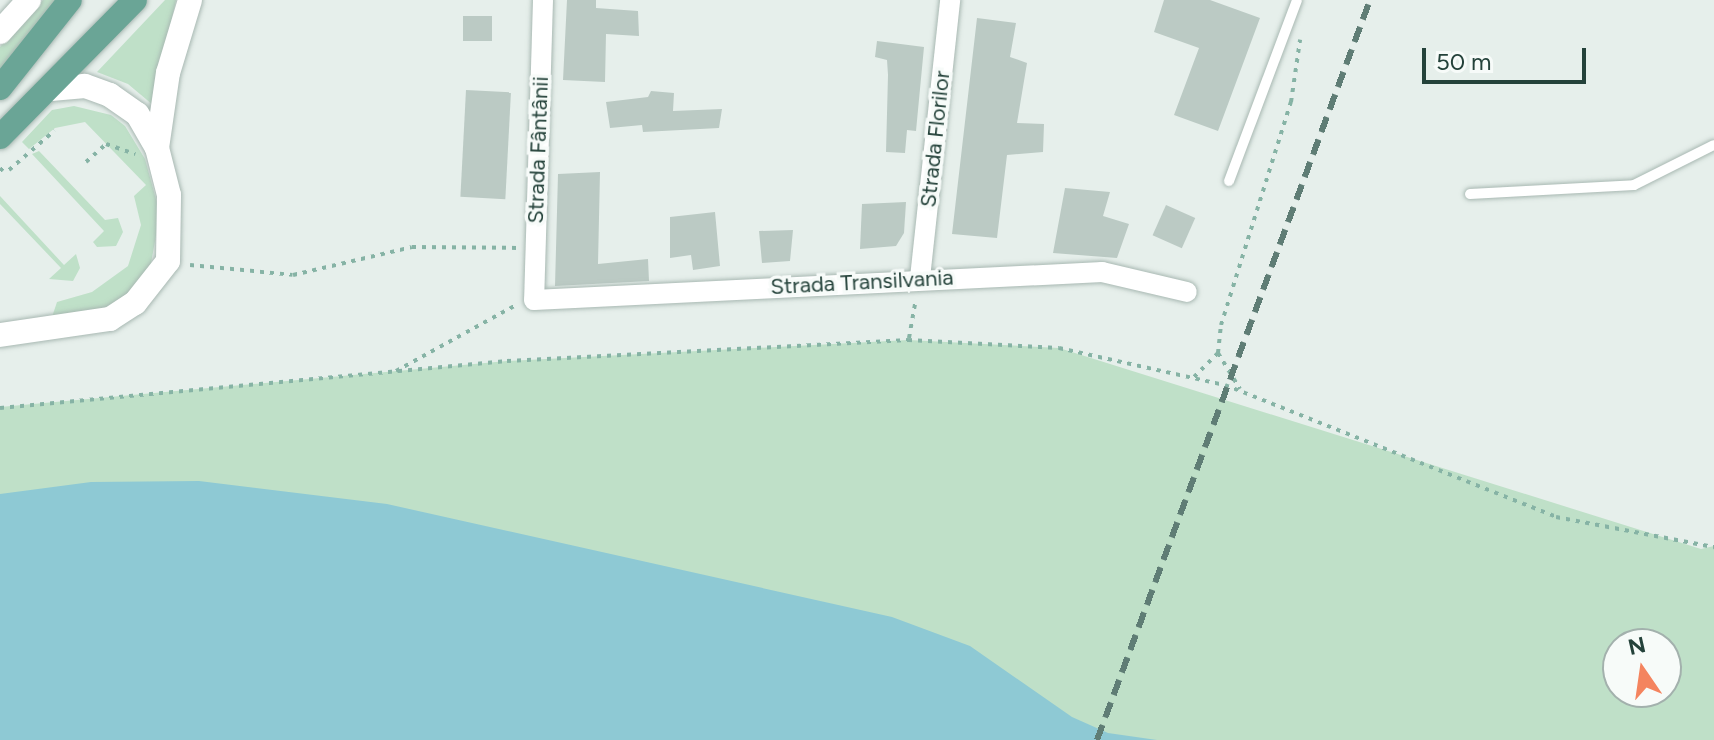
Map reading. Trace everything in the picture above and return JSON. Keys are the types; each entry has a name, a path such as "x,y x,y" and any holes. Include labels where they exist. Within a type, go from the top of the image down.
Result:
{"main road":[{"path":"4,83 70,0"},
{"path":"0,137 135,0"}],"street":[{"path":"0,32 29,0"},
{"path":"153,154 168,73 190,0"},
{"name":"Strada Fântânii","path":"529,300 535,246 543,0"},
{"name":"Strada Florilor","path":"920,278 950,0"},
{"path":"0,335 110,319 135,303 168,261 169,195 137,114 110,95 85,86 40,96"},
{"name":"Strada Transilvania","path":"529,300 920,278 1102,272 1187,292"}],"lane":[{"path":"1229,181 1289,32 1297,0"},
{"path":"1470,194 1634,185 1714,145"}],"path":[{"path":"1241,390 1218,353 1221,325 1291,102 1300,40 1289,32"},
{"path":"0,171 54,131"},
{"path":"86,162 106,144 153,154"},
{"path":"168,261 293,275 412,247 483,251 535,246"},
{"path":"908,340 920,278"},
{"path":"394,372 529,300"},
{"path":"0,408 394,372 908,340 1059,348 1241,390 1556,517 1714,547"},
{"path":"1193,378 1218,353"}],"green space":[{"path":"43,0 58,0 0,70 0,47"},
{"path":"165,0 176,0 153,105 128,84 97,72"},
{"path":"74,106 111,115 125,126 145,159 160,214 149,274 135,292 95,315 52,317 57,302 92,292 128,266 141,225 134,196 146,185 85,122 55,128 29,149 22,142 52,110"},
{"path":"39,151 105,220 118,218 123,232 116,246 97,247 93,242 104,231 32,154"},
{"path":"0,196 64,265 76,254 80,268 73,281 49,279 61,268 0,204"},
{"path":"908,340 1059,348 1701,549 1714,546 1714,740 0,740 0,407 507,361"}],"water":[{"path":"199,481 387,504 892,617 970,646 1072,717 1108,733 1157,740 0,740 0,494 91,482"}],"building":[{"path":"567,0 596,0 596,8 638,11 639,36 606,34 605,82 563,80"},
{"path":"1164,0 1210,0 1260,18 1218,131 1174,115 1199,48 1154,32"},
{"path":"463,16 492,16 492,41 463,41"},
{"path":"977,18 1016,23 1010,57 1027,63 1017,123 1044,124 1043,152 1007,155 997,238 952,234"},
{"path":"877,41 924,47 916,131 907,130 905,153 886,152 887,60 875,57"},
{"path":"466,90 511,92 505,199 460,197"},
{"path":"651,91 674,93 673,111 722,109 719,128 643,132 642,125 610,128 606,102 648,97"},
{"path":"600,172 598,264 648,259 649,281 555,286 558,174"},
{"path":"1065,188 1110,192 1103,216 1129,224 1117,258 1053,253"},
{"path":"906,202 904,233 896,246 860,249 862,204"},
{"path":"1166,205 1195,218 1182,248 1153,235"},
{"path":"715,212 720,266 693,270 691,255 670,258 670,217"},
{"path":"793,230 790,261 762,263 759,231"}],"railway":[{"path":"1097,740 1370,0"}]}
